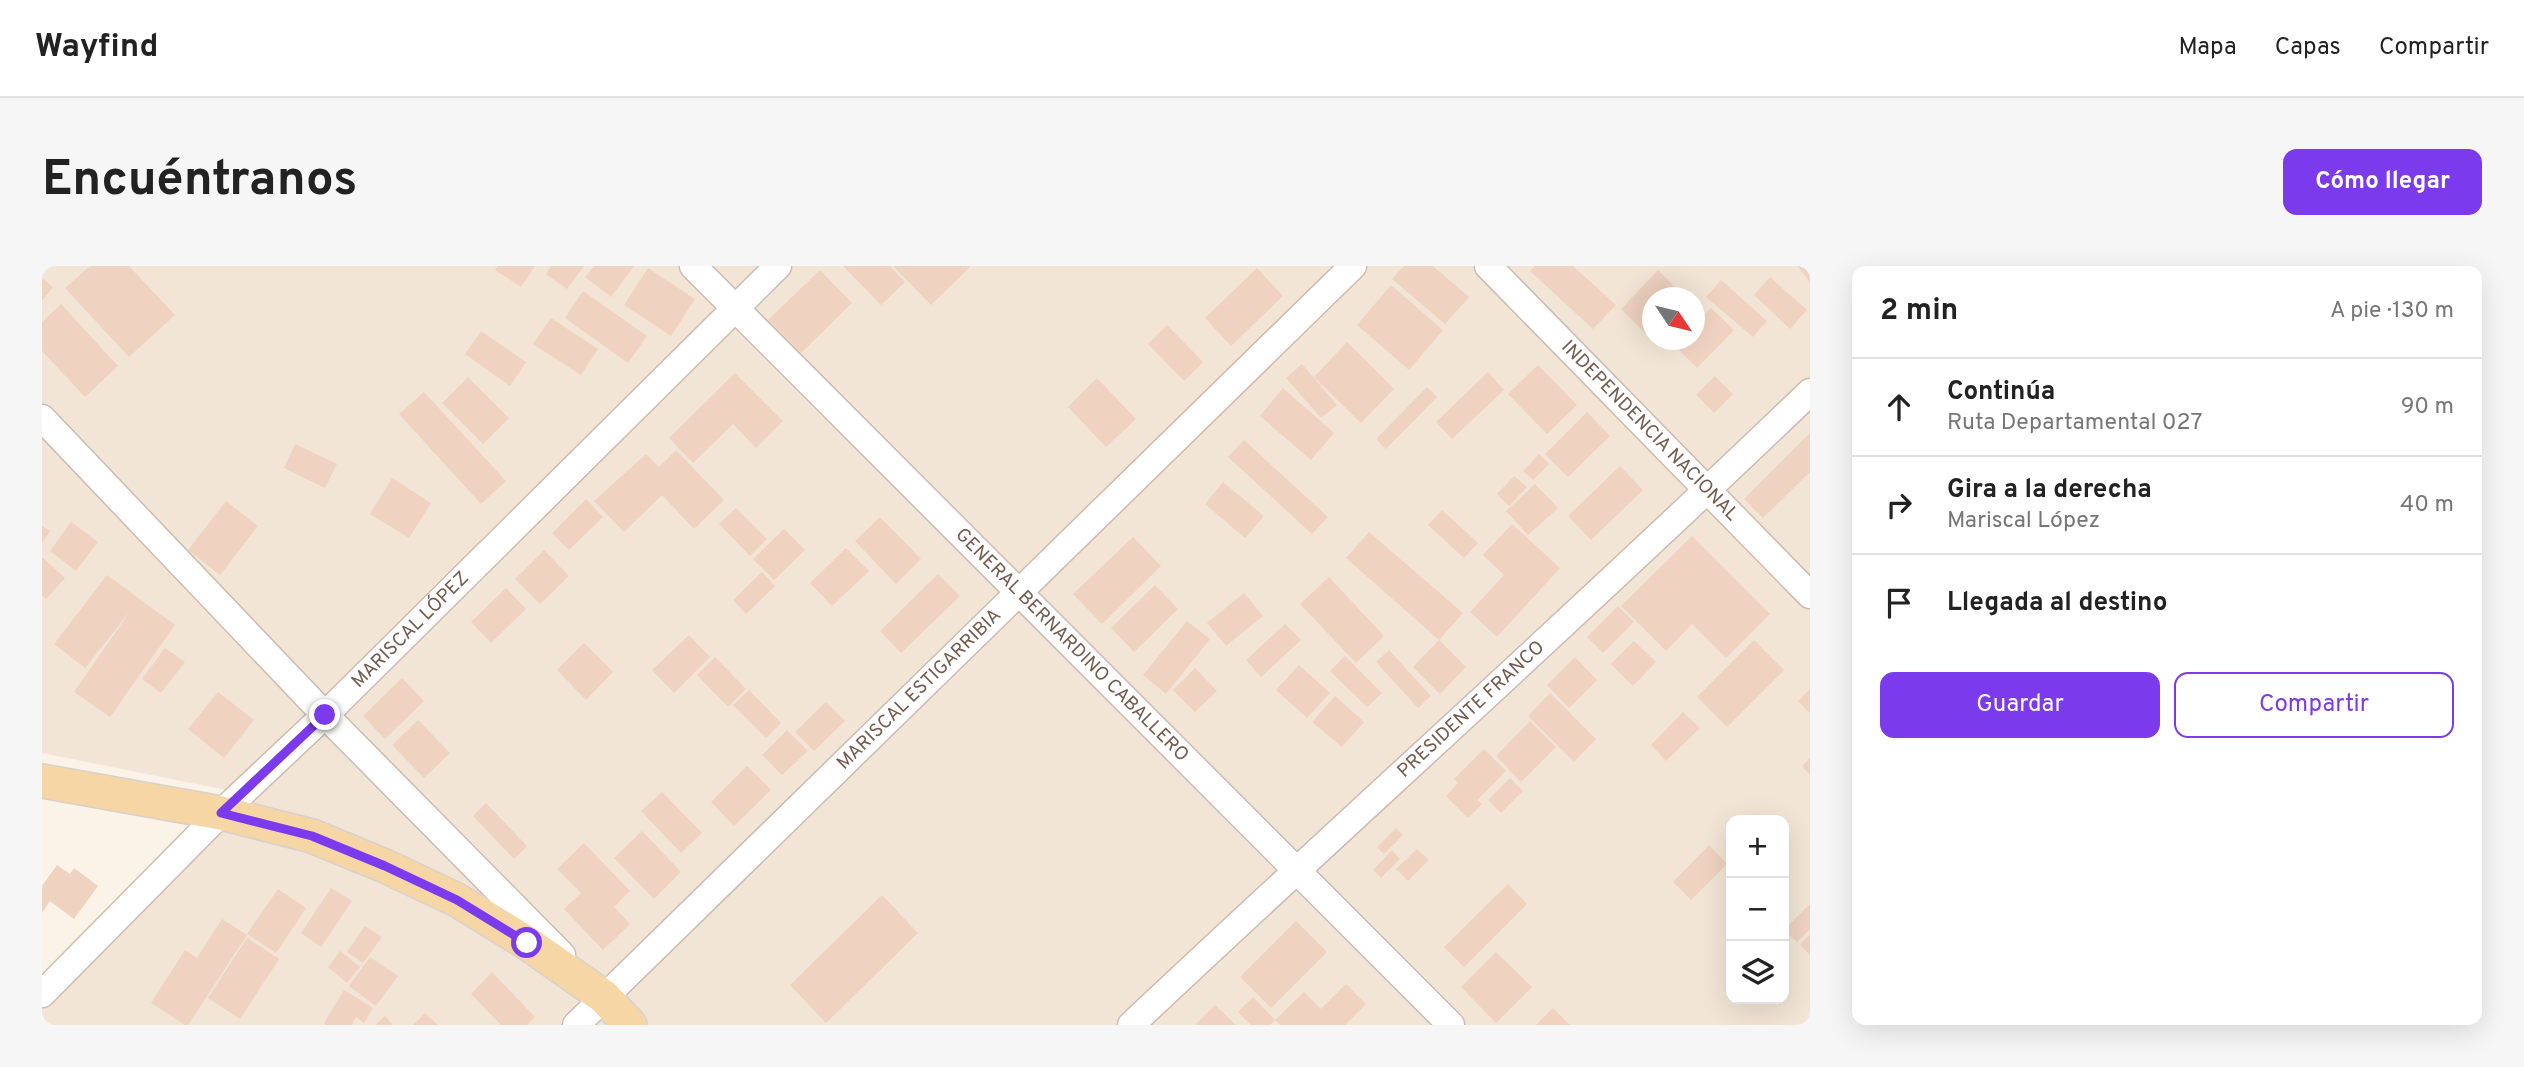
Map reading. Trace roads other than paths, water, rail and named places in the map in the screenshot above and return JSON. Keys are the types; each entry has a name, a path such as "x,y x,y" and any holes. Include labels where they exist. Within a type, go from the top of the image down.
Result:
{"main road":[{"path":"42,781 221,813 312,836 385,866 457,900 527,943 604,997 630,1025"}],"street":[{"name":"GENERAL BERNARDINO CABALLERO","path":"693,266 1451,1025"},
{"name":"MARISCAL LÓPEZ","path":"42,994 221,813 325,715 778,266"},
{"name":"MARISCAL ESTIGARRIBIA","path":"576,1025 1353,266"},
{"name":"INDEPENDENCIA NACIONAL","path":"1488,266 1810,595"},
{"name":"PRESIDENTE FRANCO","path":"1131,1025 1296,869 1708,490 1810,391"},
{"path":"42,418 325,715 604,997"}]}
